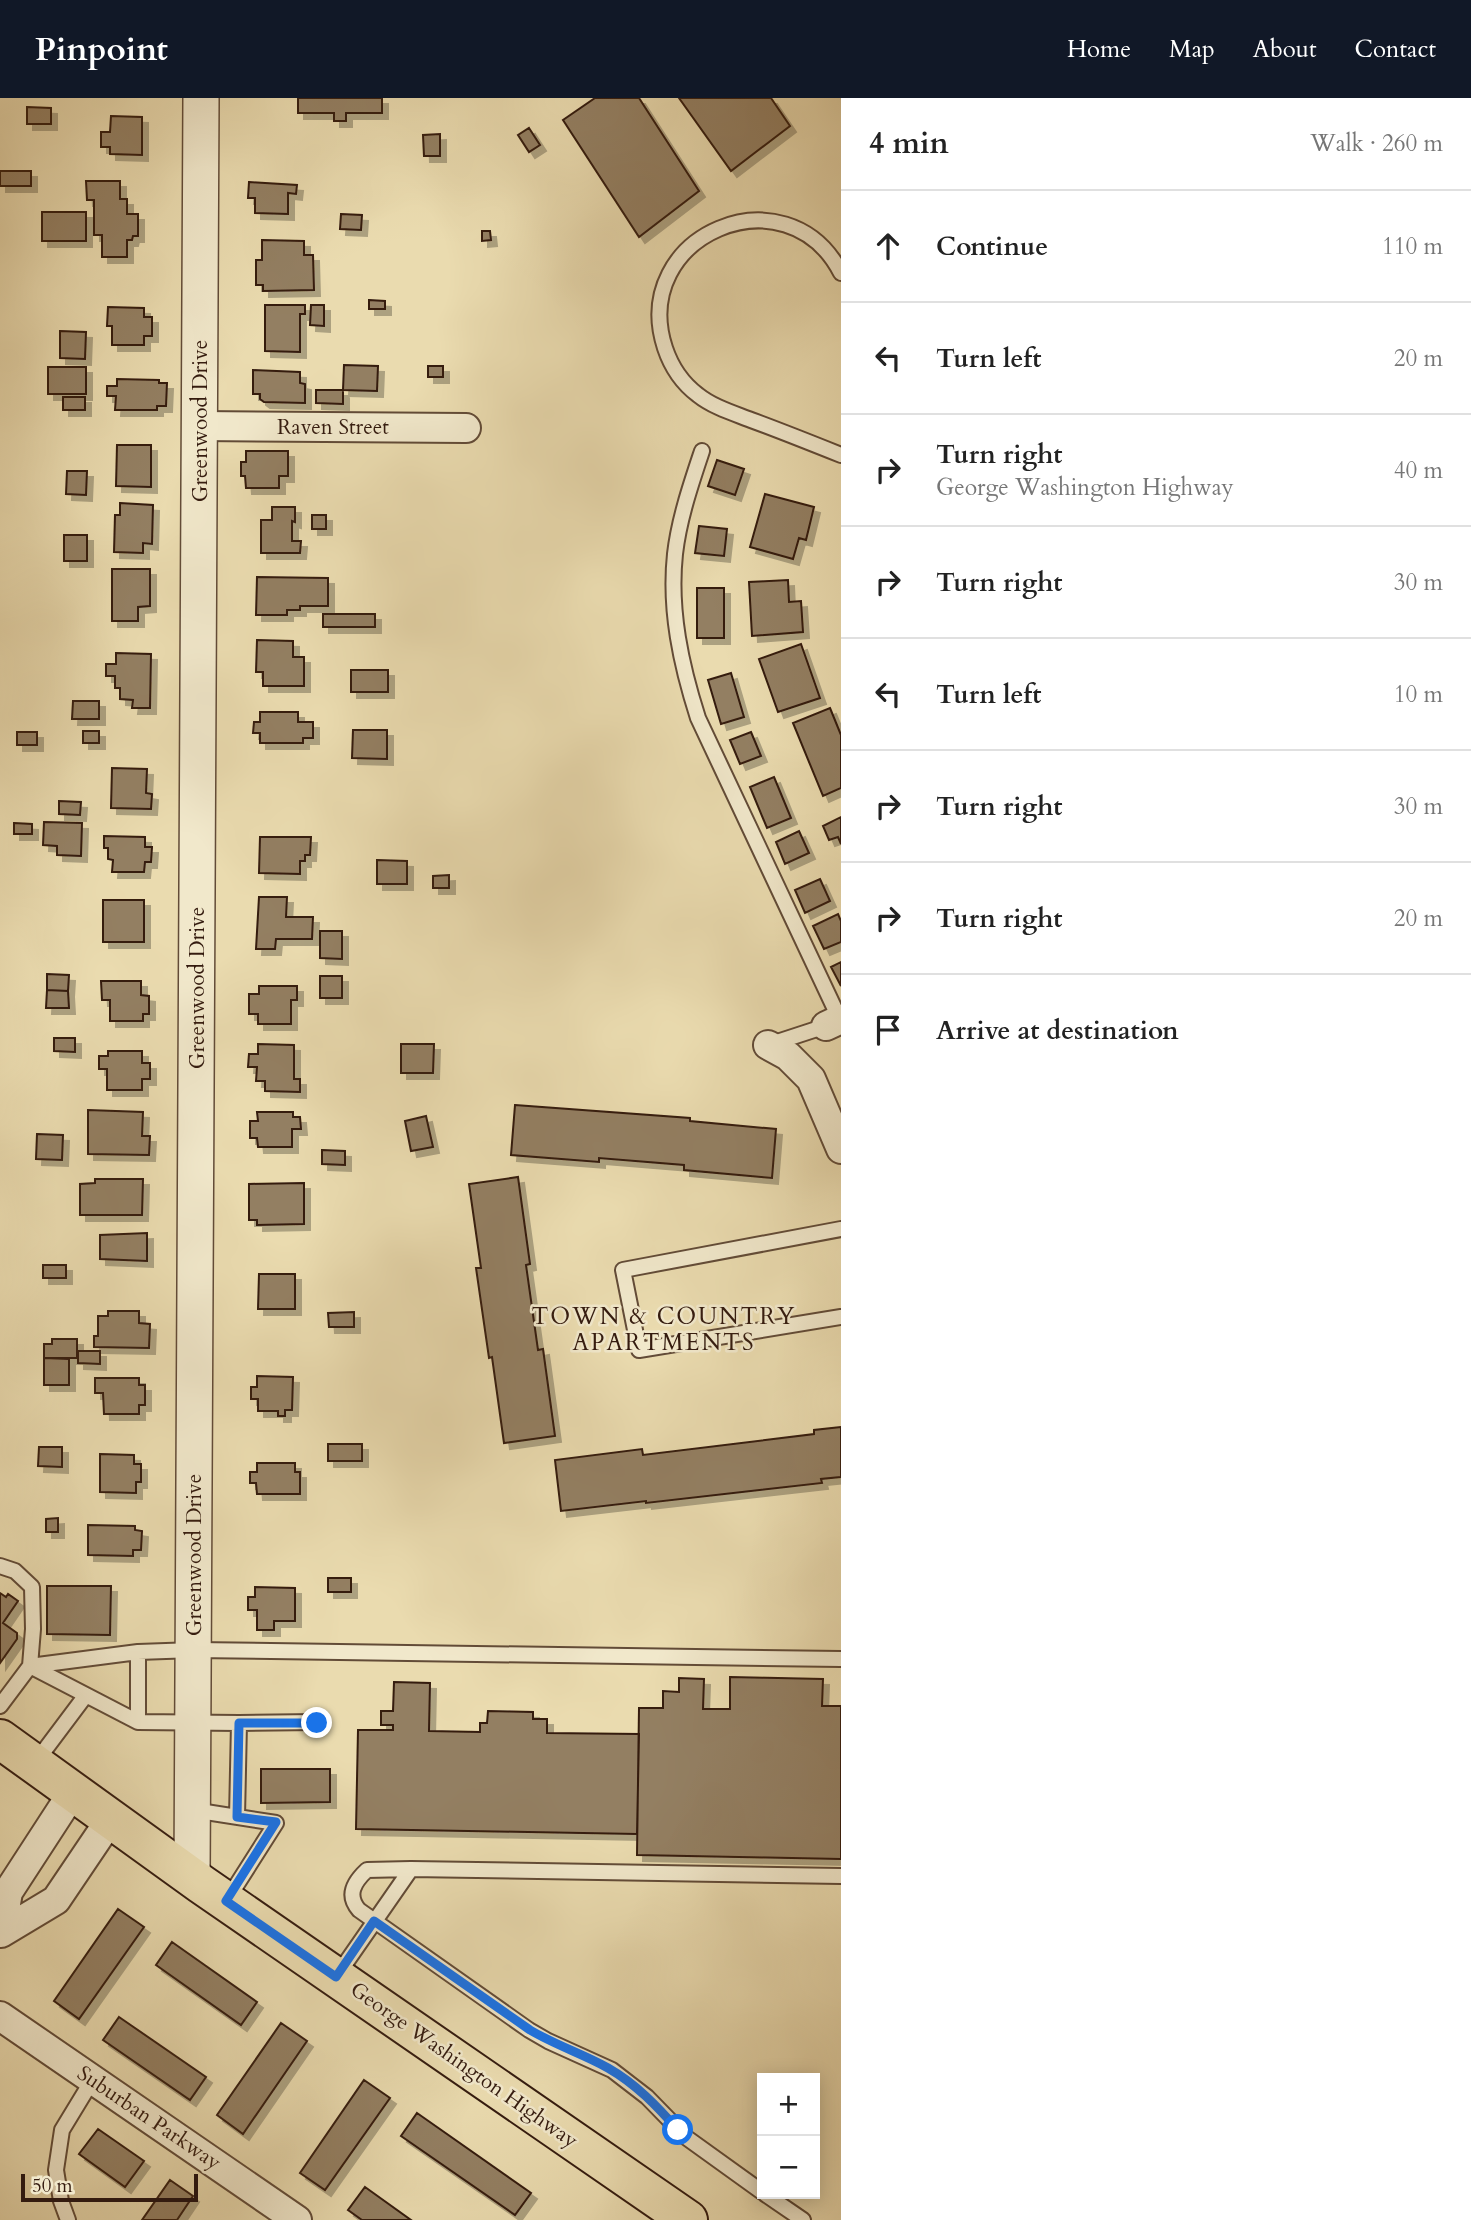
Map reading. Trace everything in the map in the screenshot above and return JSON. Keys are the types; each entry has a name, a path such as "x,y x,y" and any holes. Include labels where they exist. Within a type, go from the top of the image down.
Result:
{"main road":[{"name":"George Washington Highway","path":"0,1739 110,1820 688,2220"}],"street":[{"name":"Greenwood Drive","path":"192,1877 201,98"},
{"name":"Raven Street","path":"200,426 466,428"},
{"path":"768,1045 788,1056 811,1079 841,1149"},
{"path":"0,1933 8,1892 73,1792"},
{"path":"0,1933 56,1900 110,1820"},
{"name":"Suburban Parkway","path":"0,2016 297,2220"}],"lane":[{"path":"841,273 834,259 817,242 793,227 764,220 736,222 709,232 687,249 671,270 661,296 659,314 660,333 670,364 697,395 729,411 841,455"},
{"path":"702,451 685,500 675,554 673,599 686,680 698,718 837,1021 768,1045"},
{"path":"841,1229 623,1269 639,1350 841,1317"},
{"path":"0,1566 15,1571 32,1587 30,1665 2,1698"},
{"path":"30,1665 138,1652 194,1650 841,1659"},
{"path":"138,1652 138,1722"},
{"path":"30,1665 138,1722 317,1723"},
{"path":"35,1764 86,1695"},
{"path":"237,1817 239,1723"},
{"path":"193,1810 276,1822 226,1901"},
{"path":"336,1977 411,1869"},
{"path":"757,2188 687,2138 647,2096 612,2070 530,2030 374,1921 352,1903 351,1894 367,1870 841,1876"},
{"path":"68,2220 61,2201 56,2170 62,2130 93,2079"},
{"path":"773,2199 803,2220"}],"building":[{"path":"298,98 382,98 382,113 346,113 346,121 334,121 334,113 298,113"},
{"path":"595,98 639,98 699,191 639,237 563,120"},
{"path":"679,98 771,98 790,126 731,171"},
{"path":"27,107 51,108 51,124 27,124"},
{"path":"111,116 142,117 142,155 110,154 110,147 101,147 101,132 110,132"},
{"path":"529,128 540,145 529,152 518,135"},
{"path":"440,134 440,156 424,156 423,135"},
{"path":"0,171 31,171 31,186 0,186"},
{"path":"86,181 120,181 120,199 127,199 127,214 138,214 138,236 127,240 127,257 102,257 102,235 94,235 94,200 87,200"},
{"path":"249,182 297,185 296,194 288,193 288,214 255,213 255,198 248,198"},
{"path":"42,212 86,212 86,241 42,241"},
{"path":"341,214 362,215 361,230 340,229"},
{"path":"482,231 490,231 491,240 482,241"},
{"path":"262,240 304,241 304,255 313,255 314,290 263,291 263,285 256,285 256,260 262,260"},
{"path":"369,300 385,301 385,309 369,309"},
{"path":"265,305 305,305 305,314 300,314 300,352 265,351"},
{"path":"311,305 324,305 324,326 310,325"},
{"path":"108,307 144,308 144,317 152,317 152,336 144,336 144,345 112,345 112,326 107,326"},
{"path":"60,331 86,332 85,359 60,358"},
{"path":"344,365 378,366 377,391 343,390"},
{"path":"428,366 443,366 443,377 428,377"},
{"path":"48,367 86,367 86,394 48,394"},
{"path":"253,370 300,372 300,383 305,384 305,403 264,402 260,399 260,394 253,394"},
{"path":"117,379 159,380 159,383 167,383 166,406 157,406 157,410 115,410 116,396 107,396 107,386 117,386"},
{"path":"316,390 343,390 343,404 316,403"},
{"path":"63,397 85,397 85,410 63,410"},
{"path":"117,445 151,445 151,487 116,486"},
{"path":"246,451 288,451 288,476 279,476 279,488 246,488 245,476 241,476 241,462 246,462"},
{"path":"717,460 744,469 735,495 708,486"},
{"path":"67,471 87,471 86,495 66,494"},
{"path":"765,494 814,507 806,540 799,538 793,559 750,547"},
{"path":"120,503 153,505 152,544 143,543 143,553 114,552 115,515 120,515"},
{"path":"272,507 295,507 292,541 301,541 300,553 261,553 261,520 272,520"},
{"path":"312,515 326,515 326,529 312,529"},
{"path":"699,526 727,529 724,556 695,553"},
{"path":"64,535 87,535 87,561 64,561"},
{"path":"112,569 150,569 150,606 138,607 138,621 112,621"},
{"path":"257,577 328,578 328,606 300,606 300,610 287,610 287,615 256,615"},
{"path":"788,580 789,602 801,601 803,632 752,636 749,582"},
{"path":"697,588 724,588 724,638 697,638"},
{"path":"323,614 375,614 375,627 323,627"},
{"path":"257,640 293,641 293,657 304,657 304,686 263,686 263,672 256,672"},
{"path":"801,644 820,698 778,712 759,659"},
{"path":"116,653 151,654 150,708 132,708 133,700 120,699 120,688 115,688 115,676 106,676 106,664 116,664"},
{"path":"351,670 388,670 388,692 351,692"},
{"path":"731,673 744,717 721,724 708,680"},
{"path":"73,701 99,701 99,719 72,719"},
{"path":"830,708 841,735 841,788 823,796 793,723"},
{"path":"260,712 298,712 298,722 313,722 313,738 303,738 303,743 260,743 260,733 253,733 254,722 260,722"},
{"path":"353,730 387,730 387,759 352,758"},
{"path":"83,731 99,731 99,743 83,743"},
{"path":"17,732 37,732 37,745 17,745"},
{"path":"751,732 761,756 740,764 730,740"},
{"path":"112,768 147,769 146,793 152,794 151,809 111,808"},
{"path":"774,777 791,818 767,828 750,787"},
{"path":"59,801 81,802 80,815 59,814"},
{"path":"841,817 841,844 838,837 829,840 823,826"},
{"path":"44,822 82,823 81,856 57,855 57,846 43,845"},
{"path":"14,823 32,824 32,834 14,834"},
{"path":"799,831 809,853 785,864 776,842"},
{"path":"104,836 145,837 145,847 152,847 151,862 145,862 144,872 112,872 113,860 108,859"},
{"path":"260,837 311,837 310,855 305,855 305,861 300,861 300,874 259,873"},
{"path":"377,860 407,861 407,884 377,884"},
{"path":"449,875 449,888 433,888 433,876"},
{"path":"820,879 830,901 805,913 795,890"},
{"path":"259,897 287,897 286,917 313,917 312,939 276,939 275,949 256,949"},
{"path":"103,900 144,900 144,942 103,942"},
{"path":"838,914 841,921 841,942 824,949 813,926"},
{"path":"320,931 342,931 342,959 320,958"},
{"path":"841,962 841,986 831,967"},
{"path":"47,974 69,975 68,991 47,990"},
{"path":"320,976 342,976 342,998 320,998"},
{"path":"101,981 141,981 141,995 149,996 149,1014 143,1014 143,1021 110,1021 110,1000 102,1000"},
{"path":"259,986 297,986 297,1000 291,1000 291,1024 258,1024 258,1014 249,1014 249,994 259,994"},
{"path":"47,990 68,991 69,1008 46,1008"},
{"path":"54,1038 75,1038 75,1052 54,1051"},
{"path":"258,1044 294,1045 294,1079 300,1079 300,1092 265,1091 265,1081 256,1081 257,1067 248,1067 249,1054 258,1054"},
{"path":"401,1044 434,1044 433,1073 401,1073"},
{"path":"108,1051 142,1051 142,1063 150,1063 150,1079 142,1079 142,1090 107,1090 107,1069 99,1069 99,1056 108,1056"},
{"path":"515,1105 690,1118 690,1121 776,1129 772,1178 684,1170 684,1165 511,1155"},
{"path":"88,1110 143,1112 142,1136 150,1136 149,1155 88,1154"},
{"path":"257,1112 293,1112 293,1117 300,1117 301,1129 292,1129 292,1147 258,1147 257,1138 250,1138 250,1121 258,1121"},
{"path":"426,1116 433,1147 411,1151 405,1121"},
{"path":"37,1134 63,1135 62,1160 36,1159"},
{"path":"322,1150 345,1151 345,1165 322,1164"},
{"path":"518,1177 530,1264 526,1265 538,1350 543,1349 555,1436 504,1443 476,1268 481,1268 469,1184"},
{"path":"95,1179 143,1179 142,1215 80,1215 80,1184 95,1183"},
{"path":"304,1183 304,1224 257,1225 257,1220 249,1220 249,1184"},
{"path":"147,1233 147,1261 100,1259 100,1235"},
{"path":"43,1265 66,1265 66,1278 43,1278"},
{"path":"259,1274 295,1274 295,1309 258,1309"},
{"path":"108,1311 139,1311 139,1323 150,1324 149,1348 94,1347 94,1336 98,1336 98,1316 108,1316"},
{"path":"354,1312 354,1327 329,1327 328,1313"},
{"path":"52,1339 77,1339 77,1358 44,1358 44,1344 52,1344"},
{"path":"78,1351 100,1351 100,1364 78,1363"},
{"path":"44,1358 69,1359 69,1385 44,1385"},
{"path":"257,1376 293,1377 292,1410 285,1410 285,1416 278,1416 278,1411 258,1411 258,1399 251,1399 251,1387 257,1387"},
{"path":"95,1378 139,1378 139,1385 145,1385 145,1405 139,1405 139,1414 104,1414 103,1393 95,1393"},
{"path":"841,1427 841,1477 821,1479 822,1483 561,1511 555,1460 642,1449 643,1455 814,1434 814,1430"},
{"path":"328,1444 362,1444 362,1461 328,1461"},
{"path":"39,1447 62,1447 62,1467 38,1466"},
{"path":"100,1454 134,1455 134,1464 141,1464 141,1482 136,1482 136,1493 100,1492"},
{"path":"257,1463 295,1463 295,1472 300,1472 300,1494 257,1494 256,1483 250,1483 250,1472 257,1472"},
{"path":"58,1518 58,1532 46,1532 46,1519"},
{"path":"88,1525 135,1526 135,1530 142,1531 141,1550 133,1550 133,1556 88,1555"},
{"path":"328,1578 351,1578 351,1592 328,1592"},
{"path":"47,1586 111,1586 110,1635 47,1634"},
{"path":"255,1587 295,1588 295,1621 274,1621 274,1630 257,1630 257,1610 248,1610 248,1597 255,1597"},
{"path":"0,1593 6,1597 8,1594 18,1601 3,1623 17,1633 17,1639 0,1663"},
{"path":"730,1677 823,1679 822,1706 841,1706 841,1859 637,1855 639,1708 663,1708 663,1691 679,1692 679,1678 704,1679 703,1709 730,1709"},
{"path":"394,1682 430,1683 429,1731 480,1732 480,1723 487,1723 488,1711 533,1712 533,1719 547,1719 547,1733 639,1734 637,1834 356,1829 358,1730 393,1730 393,1725 381,1725 381,1711 393,1711"},
{"path":"261,1769 330,1769 330,1802 261,1803"},
{"path":"118,1909 144,1927 79,2019 54,2001"},
{"path":"172,1942 257,2002 241,2025 156,1965"},
{"path":"119,2017 206,2077 190,2100 103,2040"},
{"path":"281,2023 307,2041 243,2134 217,2115"},
{"path":"364,2080 390,2098 325,2190 300,2173"},
{"path":"417,2113 531,2193 515,2215 401,2136"},
{"path":"98,2129 144,2161 125,2187 79,2154"},
{"path":"170,2180 193,2196 177,2220 142,2220"},
{"path":"365,2187 411,2220 362,2220 348,2210"}],"district":[{"name":"TOWN & COUNTRY APARTMENTS","path":"664,1329"}],"route":[{"path":"317,1723 239,1723 237,1817 276,1822 226,1901 336,1977 374,1921 530,2030 612,2070 657,2105 678,2130"}]}
